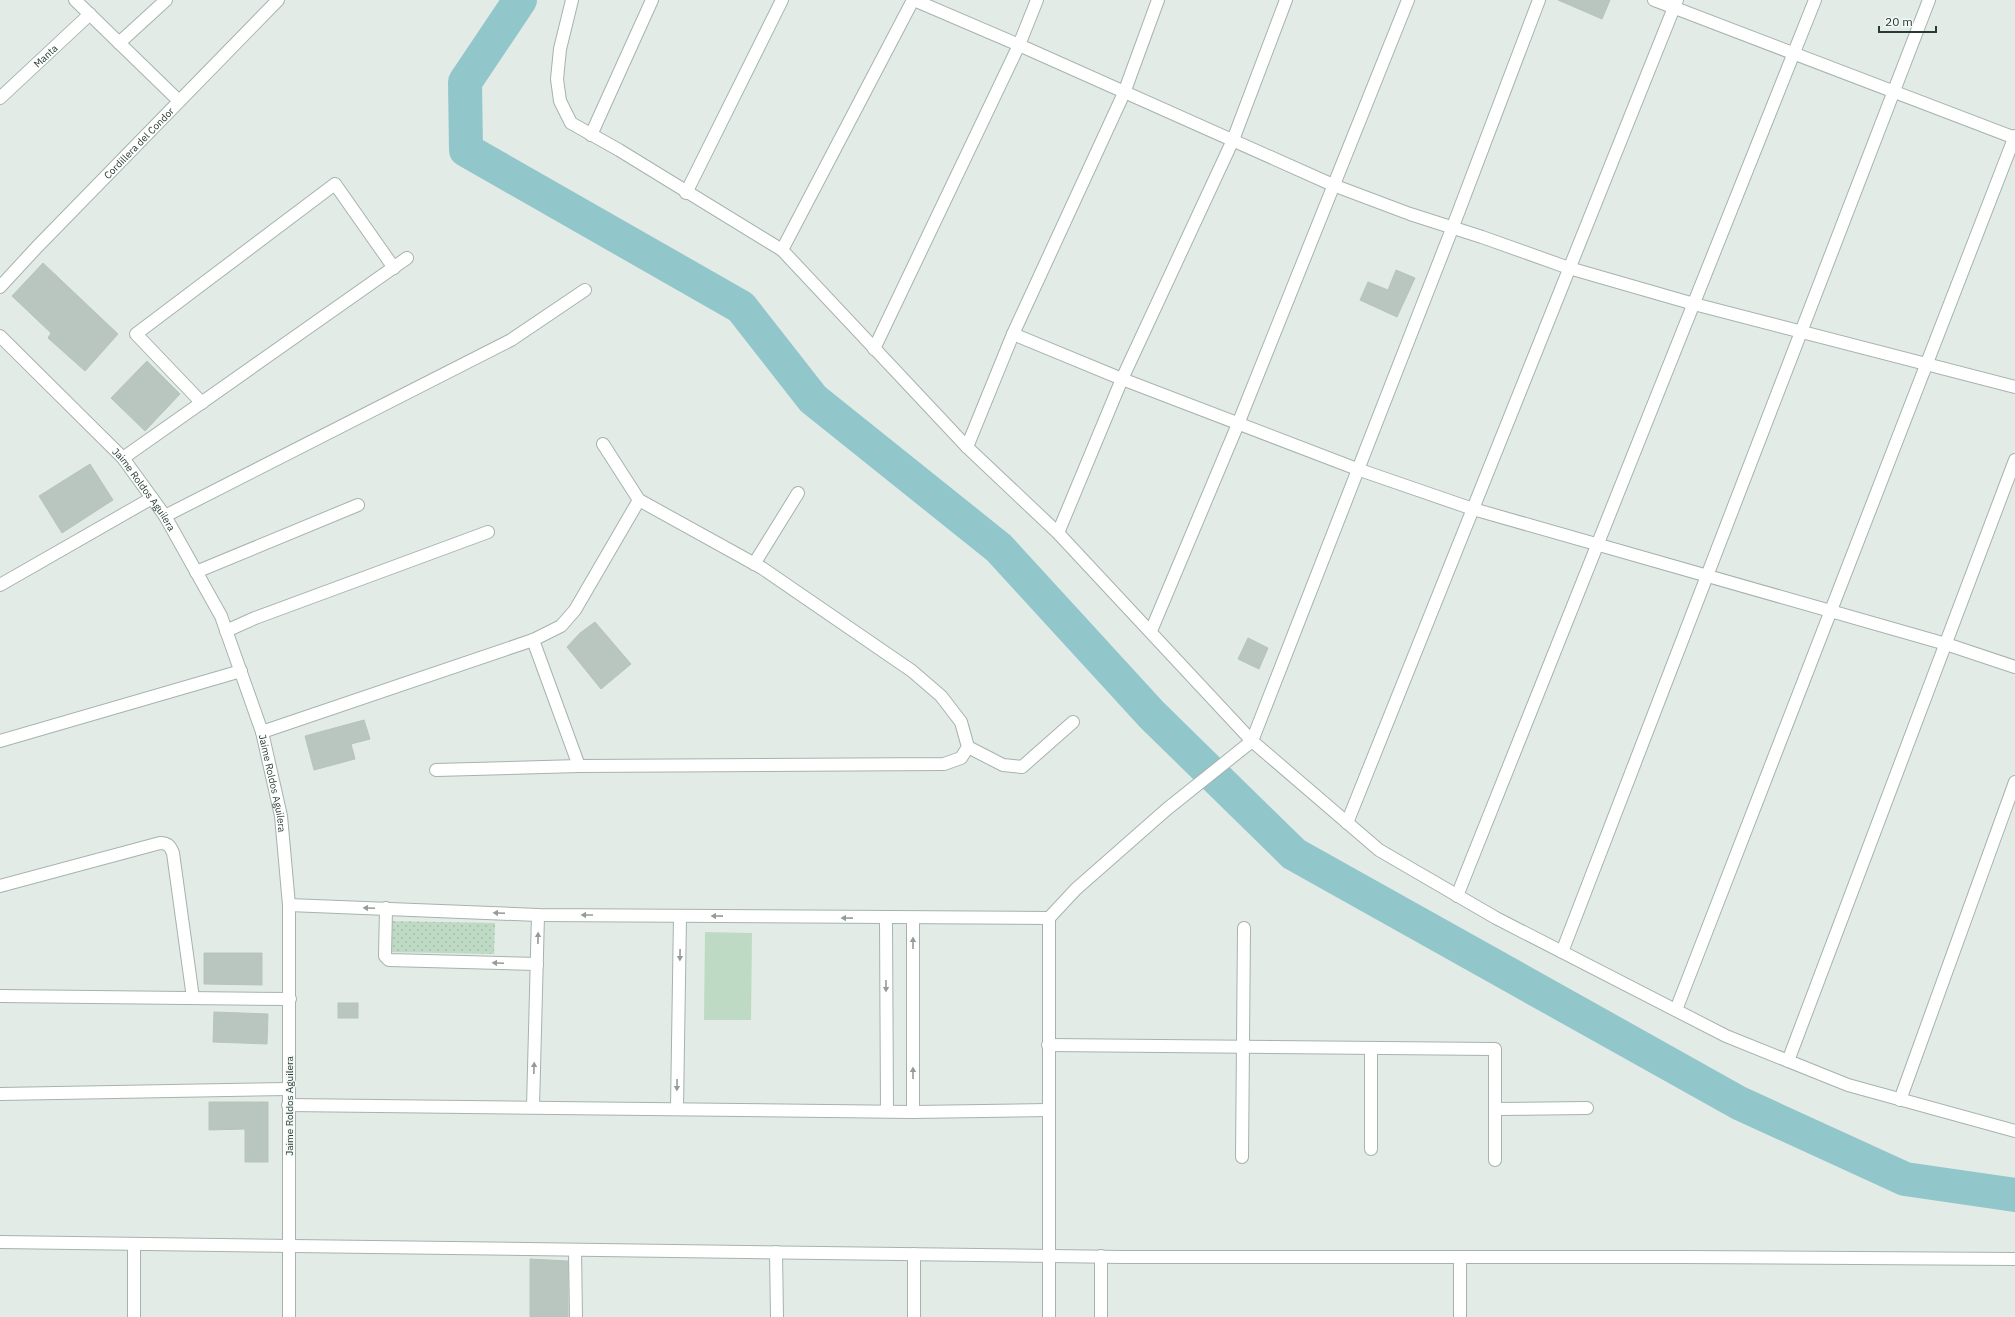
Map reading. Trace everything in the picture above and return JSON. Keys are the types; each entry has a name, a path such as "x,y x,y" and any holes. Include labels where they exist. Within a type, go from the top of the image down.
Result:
{"street":[{"path":"76,0 179,101"},
{"path":"119,42 166,0"},
{"name":"Cordillera del Condor","path":"0,287 37,247 278,0"},
{"path":"572,0 560,49 558,90 560,101 571,123 619,150 686,193 782,250 967,447 1058,533 1151,631 1247,746 1347,823 1379,850 1457,896 1562,952 1726,1036 1848,1085 1900,1100 2014,1127"},
{"path":"591,135 652,0"},
{"path":"686,193 782,0"},
{"path":"782,250 913,0 1019,45 1333,186 1452,229 1482,237 1569,268 1694,304 2015,387"},
{"path":"874,349 1019,45 1037,0"},
{"path":"967,447 1013,334 1124,93 1158,0"},
{"path":"1058,533 1122,380 1233,140 1286,0"},
{"path":"1151,631 1238,424 1408,0"},
{"path":"1049,1317 1048,1045 1050,918 1076,889 1167,808 1247,746 1452,229 1538,0"},
{"path":"1654,0 1675,4 1794,53 2015,137 1676,1010"},
{"path":"1457,896 1815,0"},
{"path":"1562,952 1929,0"},
{"path":"1347,823 1675,4"},
{"name":"Manta","path":"0,98 90,14"},
{"path":"202,403 136,334 335,184 394,268"},
{"path":"124,458 407,258"},
{"path":"165,516 511,340 585,290"},
{"path":"1013,334 1122,380 1357,469 1473,509 1946,644 2015,667"},
{"name":"Jaime Roldos Aguilera","path":"0,336 124,458 165,516 221,616 262,732 281,816 290,905 288,1105 289,1317"},
{"path":"603,444 639,500 754,564 912,671 941,696 961,722 968,747 1003,765 1022,767 1073,722"},
{"path":"1788,1061 2015,460"},
{"path":"754,564 798,492"},
{"path":"0,585 152,498"},
{"path":"262,732 533,640 561,626 575,610 639,500"},
{"path":"196,572 358,505"},
{"path":"226,631 255,618 488,532"},
{"path":"533,640 579,766"},
{"path":"0,740 241,671"},
{"path":"436,770 579,766 944,764 961,758 968,747"},
{"path":"1900,1100 2015,782"},
{"path":"0,886 160,843 166,843 170,847 173,854 193,998"},
{"path":"290,905 538,915 913,919 1050,918"},
{"path":"386,908 385,956 389,960 537,964"},
{"path":"533,1107 538,915"},
{"path":"677,1108 680,916"},
{"path":"886,918 887,1111"},
{"path":"912,1112 913,919"},
{"path":"1242,1157 1244,928"},
{"path":"0,996 290,999"},
{"path":"1048,1045 1495,1049 1495,1160"},
{"path":"1371,1048 1371,1149"},
{"path":"0,1094 289,1089"},
{"path":"288,1105 677,1108 912,1112 1048,1110"},
{"path":"1495,1109 1587,1108"},
{"path":"0,1242 1048,1256 2015,1260"},
{"path":"134,1244 134,1317"},
{"path":"575,1250 576,1317"},
{"path":"776,1252 777,1317"},
{"path":"914,1254 914,1317"},
{"path":"1101,1256 1101,1317"},
{"path":"1460,1257 1460,1317"}],"green space":[{"path":"388,921 495,923 494,954 388,952"},
{"path":"705,932 752,933 751,1020 704,1020"}],"building":[{"path":"1558,0 1610,0 1602,19"},
{"path":"43,263 118,334 85,371 48,338 51,333 12,296"},
{"path":"1396,270 1415,278 1397,317 1360,300 1368,282 1388,290"},
{"path":"147,361 180,394 145,431 111,398"},
{"path":"90,464 113,500 62,533 39,496"},
{"path":"595,622 631,664 601,689 567,647 580,633"},
{"path":"1248,638 1268,648 1259,669 1238,659"},
{"path":"364,720 370,739 351,744 355,759 314,770 305,736"},
{"path":"204,953 262,953 262,985 204,984"},
{"path":"338,1003 358,1003 358,1018 338,1018"},
{"path":"214,1012 268,1014 267,1044 213,1042"},
{"path":"209,1102 268,1102 268,1162 245,1162 245,1129 209,1130"},
{"path":"530,1259 568,1261 568,1317 530,1317"}],"waterway":[{"path":"520,0 465,82 466,150 741,307 813,399 999,548 1152,715 1294,854 1739,1103 1905,1179 2015,1195"}]}
